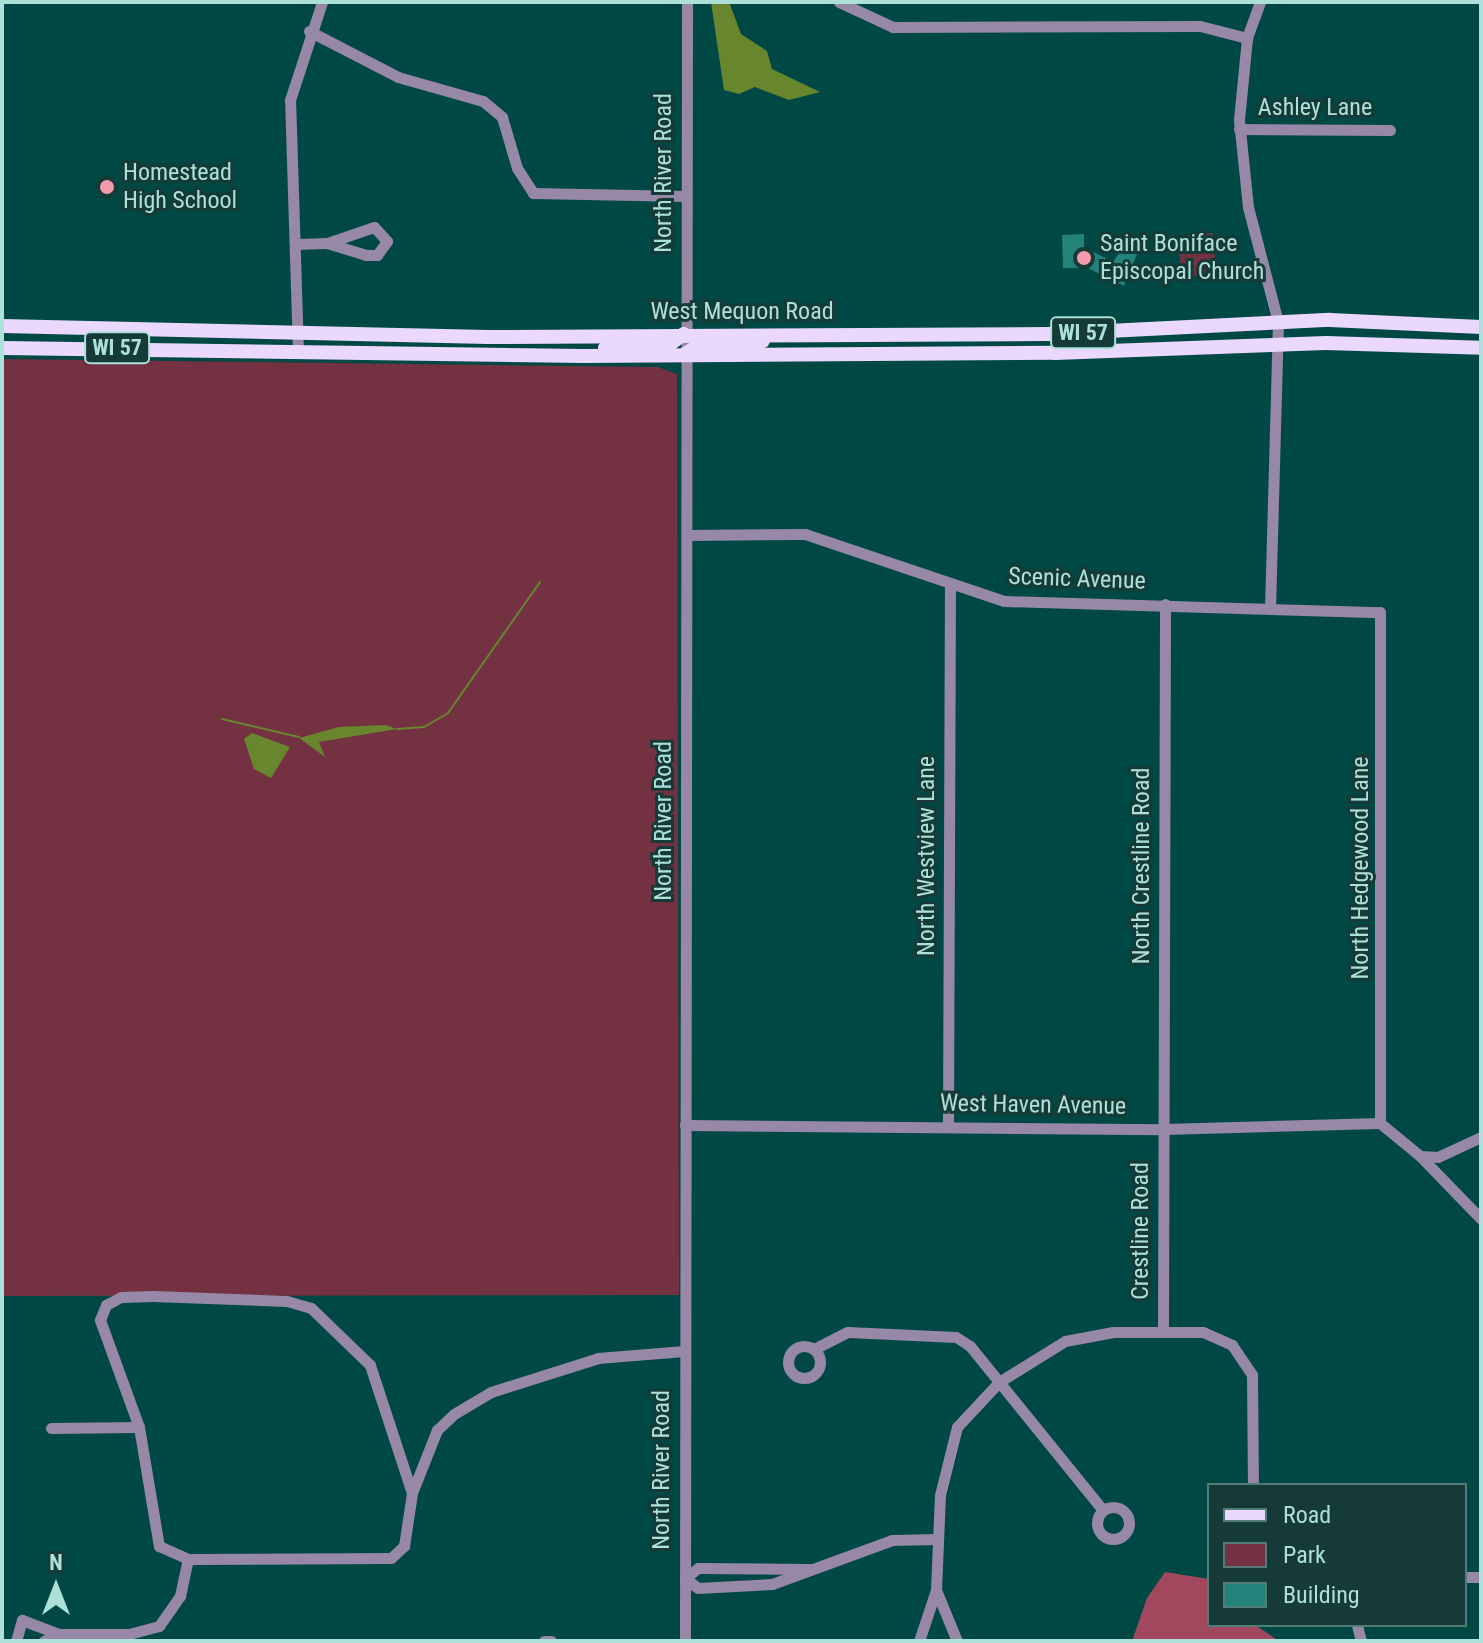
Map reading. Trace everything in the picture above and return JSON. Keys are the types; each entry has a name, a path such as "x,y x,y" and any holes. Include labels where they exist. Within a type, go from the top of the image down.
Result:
{"main road":[{"name":"West Mequon Road","path":"2,326 299,330 488,337 1049,334 1278,322 1481,327"},
{"path":"584,356 626,345 670,344 684,334"},
{"path":"685,354 701,344 795,334"},
{"name":"West Mequon Road","path":"2,348 584,356 1068,353 1279,344 1481,348"}],"street":[{"path":"298,352 290,100 309,31 322,2"},
{"name":"North River Road","path":"685,1641 687,535 684,334 687,2"},
{"path":"839,2 893,27 1200,26 1247,38"},
{"path":"1260,2 1247,38 1239,129 1248,207 1278,322 1270,607"},
{"path":"309,31 398,77 483,101 502,117 517,168 533,193 686,196"},
{"name":"Ashley Lane","path":"1239,129 1390,130"},
{"path":"295,244 327,243 377,255 387,241 374,227 327,243"},
{"name":"Scenic Avenue","path":"687,535 805,534 1004,601 1380,612"},
{"name":"North Westview Lane","path":"948,1126 950,585"},
{"name":"North Crestline Road","path":"1163,1129 1165,604"},
{"name":"North Hedgewood Lane","path":"1380,612 1380,1123"},
{"path":"1380,1123 1420,1156 1481,1219"},
{"name":"West Haven Avenue","path":"685,1125 1163,1129 1380,1123"},
{"name":"Crestline Road","path":"1163,1129 1163,1332"},
{"path":"1420,1156 1438,1157 1481,1137"},
{"path":"412,1493 370,1365 311,1308 286,1301 153,1296 121,1297 106,1305 100,1320 139,1427 159,1546 188,1559 391,1558 407,1536 412,1493 437,1430 454,1414 491,1392 594,1360 684,1351"},
{"path":"814,1349 836,1333 932,1332 970,1346 1103,1510"},
{"path":"919,1641 936,1590 944,1463 957,1427 999,1382 1084,1335 1203,1332 1243,1356 1253,1387 1253,1483"},
{"path":"51,1428 139,1427"},
{"path":"810,1569 698,1568 685,1578 698,1588 772,1584 892,1540 937,1539"},
{"path":"16,1641 22,1620 58,1634 129,1634 159,1626 180,1596 188,1559"},
{"path":"936,1590 957,1641"},
{"path":"44,1641 58,1634"},
{"path":"544,1641 551,1641"}],"green space":[{"path":"1213,233 1216,275 1181,277 1178,236"},
{"path":"2,359 658,367 677,374 679,1295 2,1296"}],"shaded area":[{"path":"711,2 729,2 741,34 767,51 772,69 820,92 789,100 755,87 739,94 724,90"},
{"path":"385,725 397,729 319,742 325,757 299,738 339,727"},
{"path":"252,733 290,747 271,778 254,769 244,739"},
{"path":"1165,1572 1207,1579 1207,1627 1258,1627 1279,1641 1132,1641 1147,1598"}],"building":[{"name":"Saint Boniface Episcopal Church","path":"1084,234 1084,247 1113,262 1124,246 1137,254 1124,286 1088,268 1063,268 1062,235"}],"waterway":[{"path":"397,729 424,727 448,713 540,582"},
{"path":"222,719 299,737"}],"place":[{"name":"Homestead High School","path":"107,187"},
{"name":"Saint Boniface Episcopal Church","path":"1084,258"}]}
